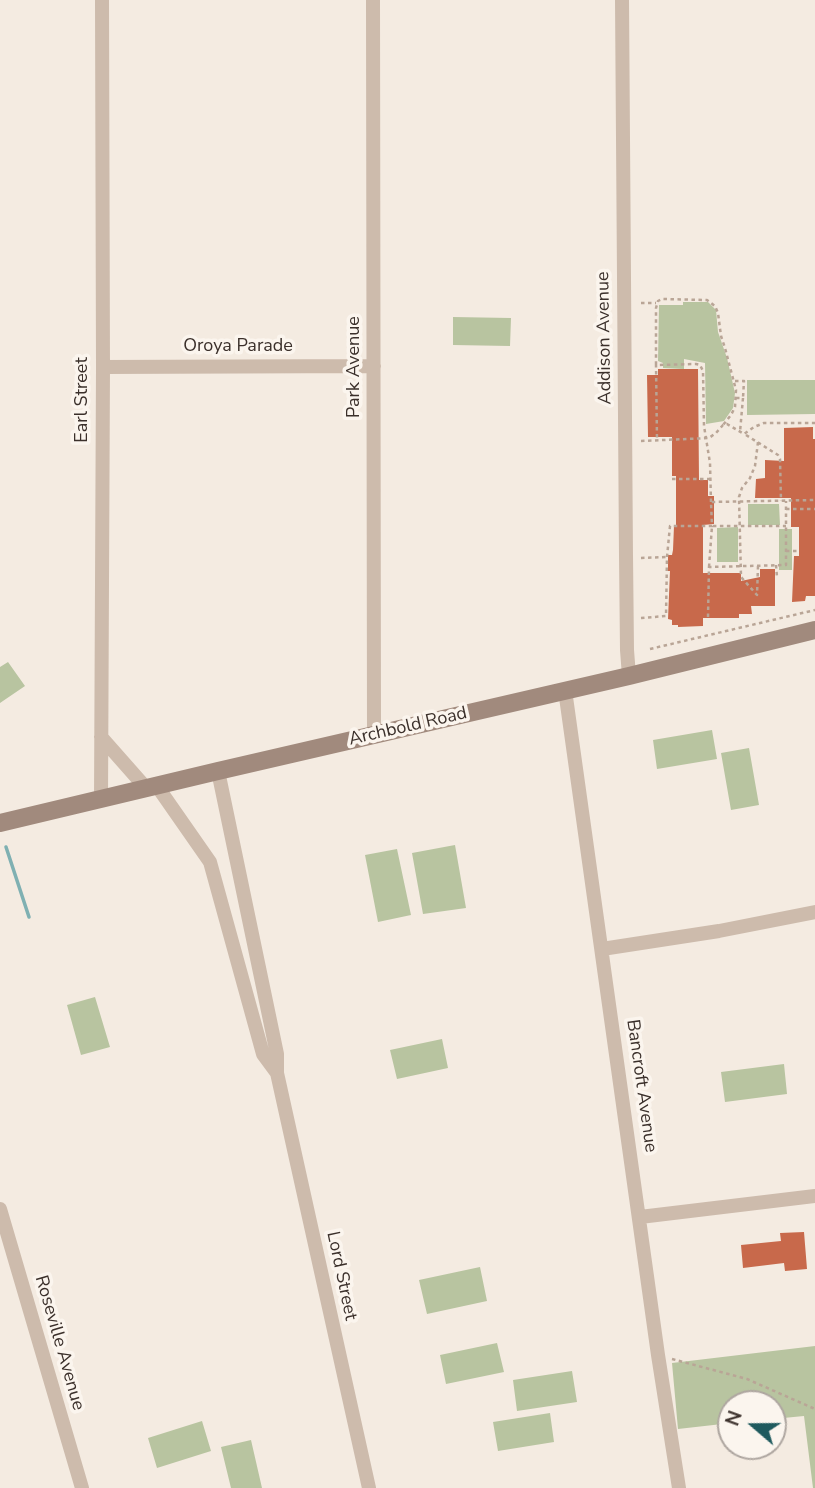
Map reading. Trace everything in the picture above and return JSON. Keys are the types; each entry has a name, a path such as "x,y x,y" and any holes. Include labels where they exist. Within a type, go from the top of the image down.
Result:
{"main road":[{"name":"Archbold Road","path":"0,823 629,676 815,629"}],"street":[{"name":"Earl Street","path":"101,799 102,0"},
{"name":"Park Avenue","path":"373,0 374,735"},
{"name":"Addison Avenue","path":"622,0 629,676"},
{"name":"Oroya Parade","path":"103,367 374,366"},
{"name":"Bancroft Avenue","path":"565,690 679,1488"},
{"name":"Lord Street","path":"101,737 152,787 210,862 263,1054 276,1073"},
{"name":"Lord Street","path":"218,771 277,1054 276,1073 369,1488"},
{"path":"602,949 719,931 815,912"},
{"path":"640,1217 815,1196"},
{"name":"Roseville Avenue","path":"0,1209 82,1488"}],"path":[{"path":"641,303 656,303 662,299 707,299 715,306 719,313 721,336 736,398 731,415 716,433 707,438 641,441"},
{"path":"656,303 657,440"},
{"path":"656,363 696,364 702,368 712,526 708,617"},
{"path":"734,381 744,381 742,433"},
{"path":"736,398 743,398"},
{"path":"742,433 748,433 764,423 815,423"},
{"path":"723,425 730,424 775,452 780,459 781,501"},
{"path":"758,442 755,466 742,488 740,502 741,578 757,595 758,566"},
{"path":"672,479 710,479"},
{"path":"711,502 815,500 815,509 786,509"},
{"path":"709,567 786,565 786,501"},
{"path":"642,618 666,616 670,526 786,526"},
{"path":"786,551 799,551"},
{"path":"641,558 667,557"},
{"path":"776,565 777,577"},
{"path":"650,649 815,610"},
{"path":"658,1355 747,1379 815,1409"}],"green space":[{"path":"683,302 708,302 716,310 718,332 735,393 733,408 724,421 706,424 705,363 684,359 684,369 663,368 663,363 658,361 659,305 683,305"},
{"path":"453,317 511,318 510,346 453,345"},
{"path":"747,380 815,380 815,414 747,415"},
{"path":"748,504 779,504 780,525 748,525"},
{"path":"738,527 738,562 717,562 717,528"},
{"path":"779,529 792,529 792,570 779,570"},
{"path":"8,662 25,686 0,703 0,667"},
{"path":"712,730 717,759 657,769 653,740"},
{"path":"749,748 759,805 731,810 721,753"},
{"path":"455,845 466,908 423,914 412,853"},
{"path":"397,849 411,915 378,922 365,855"},
{"path":"95,997 110,1047 81,1055 67,1005"},
{"path":"442,1039 448,1068 397,1079 390,1050"},
{"path":"784,1064 787,1094 725,1102 721,1072"},
{"path":"480,1267 487,1301 427,1314 419,1280"},
{"path":"497,1343 504,1372 446,1384 440,1355"},
{"path":"815,1346 815,1488 804,1416 787,1418 787,1390 717,1390 717,1425 678,1429 672,1363"},
{"path":"572,1371 577,1402 517,1411 513,1380"},
{"path":"550,1413 554,1442 498,1451 493,1422"},
{"path":"202,1421 211,1451 157,1468 148,1438"},
{"path":"251,1440 262,1488 231,1488 221,1447"}],"building":[{"path":"658,369 698,369 699,480 708,480 708,496 714,496 714,524 703,525 703,573 741,573 741,581 760,577 760,569 775,569 775,606 751,606 752,614 739,614 739,618 703,618 703,626 678,627 672,625 672,620 668,619 668,555 672,555 676,526 676,476 672,476 672,437 648,437 647,375 658,375"},
{"path":"813,427 815,596 806,596 805,601 792,602 794,556 799,556 799,527 791,527 791,498 755,498 756,479 765,478 765,460 784,461 784,428"},
{"path":"804,1232 807,1269 785,1271 784,1263 743,1268 741,1245 781,1241 780,1233"}],"waterway":[{"path":"6,847 29,917"}]}
